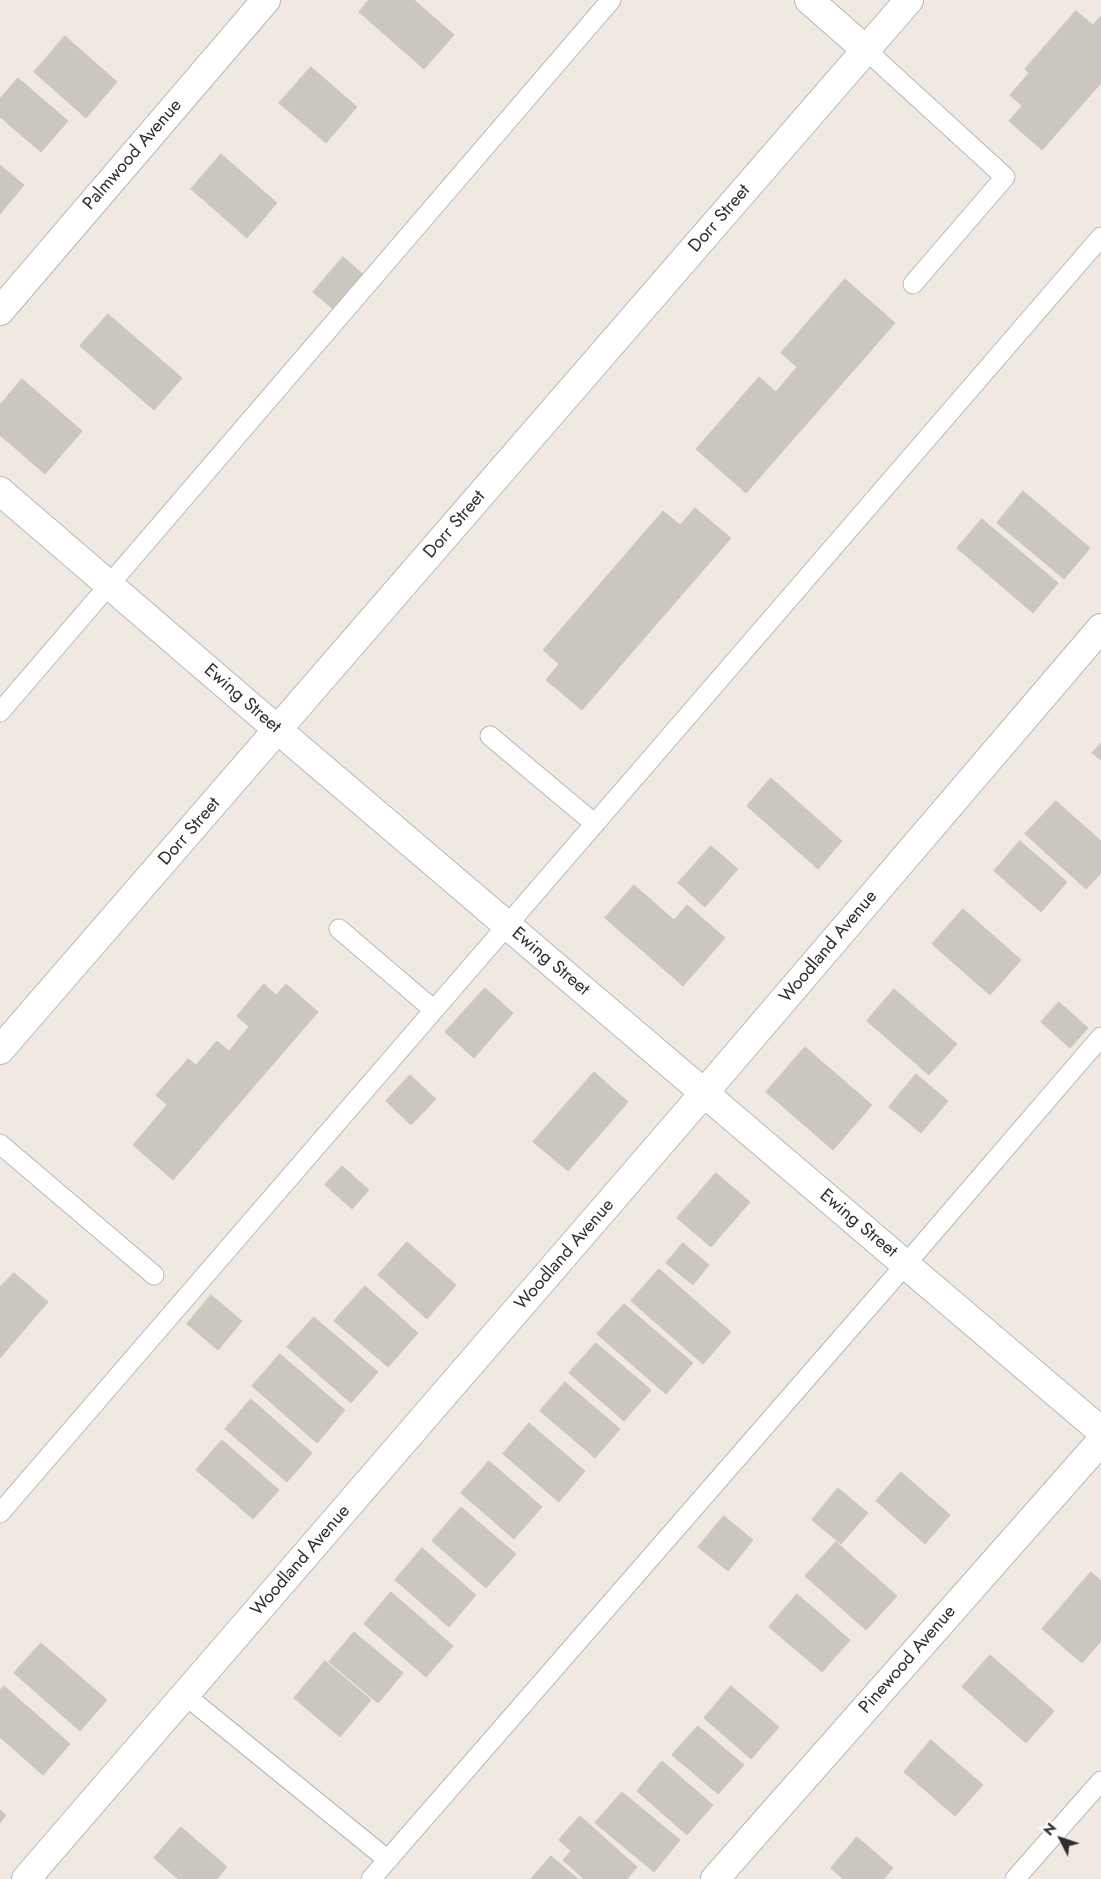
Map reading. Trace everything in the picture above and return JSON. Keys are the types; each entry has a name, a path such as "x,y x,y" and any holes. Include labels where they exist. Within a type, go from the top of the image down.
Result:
{"street":[{"name":"Palmwood Avenue","path":"0,311 266,0"},
{"path":"809,0 866,50"},
{"name":"Dorr Street","path":"0,1050 909,0"},
{"name":"Ewing Street","path":"0,491 278,730 1099,1428"},
{"name":"Woodland Avenue","path":"26,1879 704,1093 1101,628"},
{"name":"Pinewood Avenue","path":"715,1879 1099,1428"}],"lane":[{"path":"0,712 611,0"},
{"path":"866,50 1005,177 912,284"},
{"path":"0,1513 1101,237"},
{"path":"490,736 595,824"},
{"path":"339,929 434,1010"},
{"path":"371,1879 1101,1037"},
{"path":"0,1144 154,1275"},
{"path":"185,1695 388,1860"},
{"path":"1015,1879 1101,1781"}],"building":[{"path":"369,0 414,0 454,35 424,69 359,12"},
{"path":"1076,11 1093,25 1101,16 1101,83 1042,150 1009,121 1022,106 1010,95 1029,73 1025,69"},
{"path":"65,36 117,82 86,118 34,72"},
{"path":"311,67 357,107 326,143 279,103"},
{"path":"18,78 68,121 41,152 0,117 0,99"},
{"path":"221,154 277,203 247,238 191,189"},
{"path":"0,165 24,185 0,214"},
{"path":"343,257 365,276 335,311 313,292"},
{"path":"845,279 895,323 746,493 696,449 759,377 776,392 797,367 781,353"},
{"path":"108,314 182,378 154,410 80,346"},
{"path":"22,379 82,431 45,474 0,435 0,405"},
{"path":"1023,491 1090,548 1064,579 997,523"},
{"path":"695,508 731,538 582,710 546,680 559,664 543,650 663,511 680,525"},
{"path":"982,519 1058,583 1033,613 957,548"},
{"path":"1101,743 1101,760 1092,753"},
{"path":"771,778 842,841 818,869 747,806"},
{"path":"1056,801 1101,841 1101,873 1086,889 1025,834"},
{"path":"1020,841 1067,882 1041,912 994,871"},
{"path":"711,846 738,869 705,907 678,883"},
{"path":"634,885 674,920 687,905 725,938 683,986 605,918"},
{"path":"963,909 1021,960 990,995 932,944"},
{"path":"264,984 276,995 286,984 318,1012 173,1180 133,1145 167,1105 156,1095 188,1059 196,1065 217,1041 229,1051 249,1027 237,1016"},
{"path":"485,988 513,1013 474,1058 445,1032"},
{"path":"894,989 957,1044 929,1075 867,1021"},
{"path":"1059,1002 1088,1028 1070,1048 1041,1022"},
{"path":"805,1047 872,1105 833,1150 766,1092"},
{"path":"594,1072 628,1102 568,1171 533,1142"},
{"path":"916,1074 948,1101 921,1133 889,1107"},
{"path":"410,1075 436,1099 411,1125 386,1101"},
{"path":"342,1166 369,1190 352,1209 325,1185"},
{"path":"716,1173 750,1202 711,1247 677,1218"},
{"path":"407,1242 456,1285 427,1319 378,1275"},
{"path":"683,1243 709,1265 693,1285 666,1263"},
{"path":"659,1269 731,1332 703,1364 631,1301"},
{"path":"14,1273 48,1302 0,1358 0,1287"},
{"path":"365,1286 418,1333 388,1367 334,1321"},
{"path":"211,1295 242,1321 218,1350 187,1324"},
{"path":"624,1304 693,1363 666,1394 597,1334"},
{"path":"314,1317 378,1372 351,1403 287,1347"},
{"path":"596,1343 651,1390 624,1421 569,1373"},
{"path":"280,1354 345,1410 317,1443 252,1386"},
{"path":"565,1382 620,1429 595,1458 540,1411"},
{"path":"251,1399 312,1453 287,1482 225,1429"},
{"path":"529,1423 585,1471 559,1502 503,1454"},
{"path":"222,1440 279,1490 253,1519 196,1470"},
{"path":"489,1461 542,1507 514,1539 461,1493"},
{"path":"901,1472 950,1515 925,1544 876,1501"},
{"path":"838,1488 868,1513 841,1544 812,1520"},
{"path":"461,1507 516,1554 486,1588 432,1541"},
{"path":"724,1516 753,1540 728,1571 698,1547"},
{"path":"836,1542 897,1596 866,1630 805,1576"},
{"path":"422,1548 476,1595 449,1627 395,1580"},
{"path":"1091,1572 1101,1581 1101,1641 1082,1663 1042,1629"},
{"path":"391,1592 453,1646 426,1677 364,1624"},
{"path":"797,1594 850,1640 822,1672 769,1627"},
{"path":"354,1632 403,1673 378,1703 329,1662"},
{"path":"41,1643 107,1700 80,1731 14,1673"},
{"path":"990,1655 1054,1711 1026,1743 962,1687"},
{"path":"325,1661 371,1700 340,1737 294,1698"},
{"path":"4,1686 70,1744 43,1775 0,1737 0,1691"},
{"path":"731,1686 779,1727 751,1759 704,1718"},
{"path":"698,1726 744,1765 718,1794 672,1755"},
{"path":"931,1740 983,1785 955,1816 904,1772"},
{"path":"662,1761 713,1805 687,1835 637,1791"},
{"path":"622,1792 680,1840 654,1872 595,1823"},
{"path":"0,1810 6,1815 0,1823"},
{"path":"580,1816 637,1867 627,1879 584,1879 563,1860 571,1851 559,1840"},
{"path":"181,1827 227,1867 217,1879 178,1879 154,1858"},
{"path":"857,1837 893,1868 884,1879 843,1879 831,1868"},
{"path":"551,1856 578,1879 531,1879"}]}
